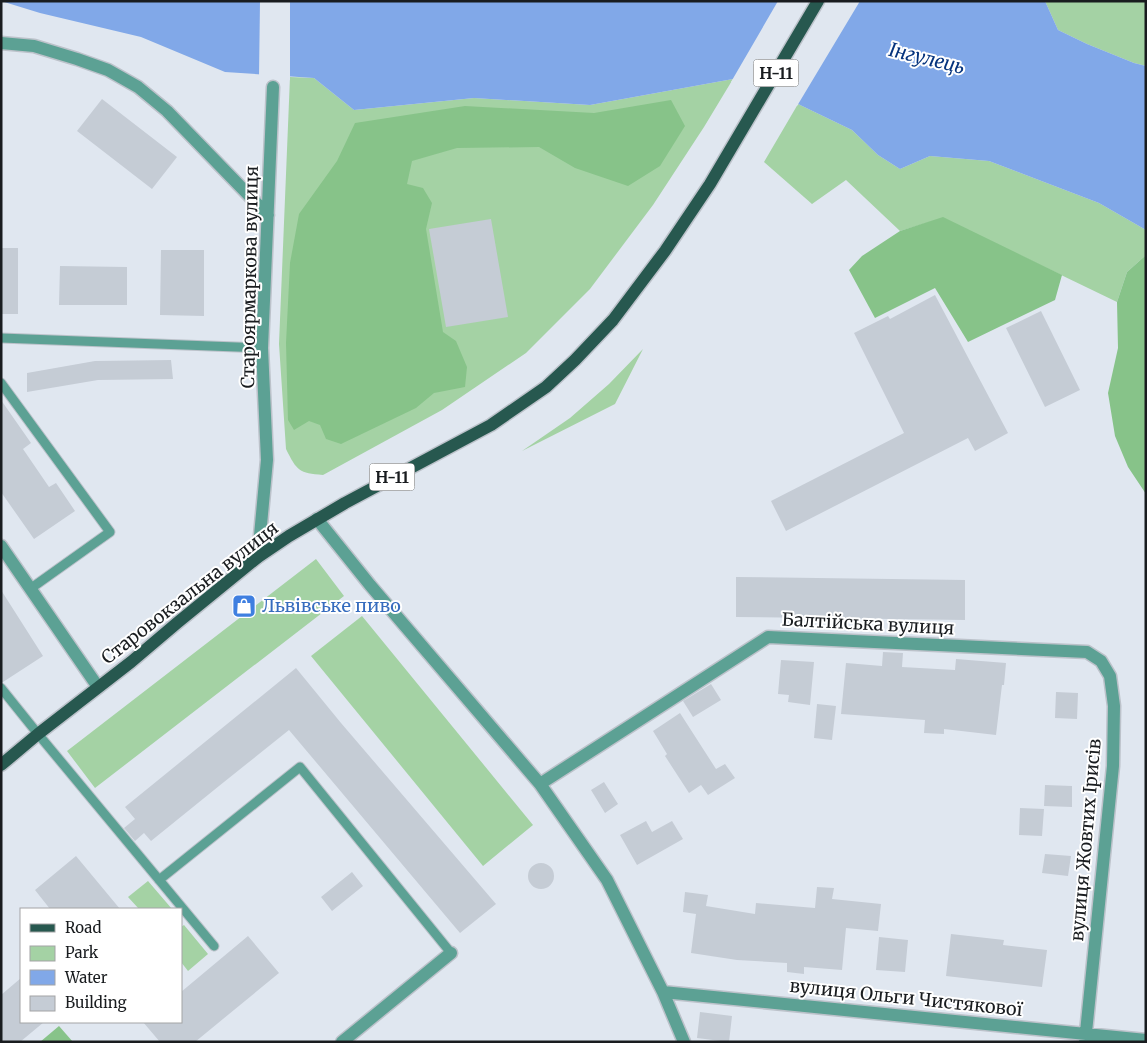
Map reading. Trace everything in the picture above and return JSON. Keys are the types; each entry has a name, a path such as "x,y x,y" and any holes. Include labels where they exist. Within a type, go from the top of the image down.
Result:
{"main road":[{"name":"Старовокзальна вулиця","path":"1,765 131,662 258,557 317,519 491,424 546,387 613,320 639,287 710,184 818,1"}],"street":[{"path":"1,43 34,46 77,59 108,70 138,87 167,111 268,215"},
{"name":"Староярмаркова вулиця","path":"258,557 268,460 262,348 273,87"},
{"path":"317,519 370,585 540,784 607,880 663,992 684,1042"},
{"path":"1,546 98,687"},
{"name":"Балтійська вулиця","path":"540,784 768,637 1087,652"},
{"name":"вулиця Жовтих Ірисів","path":"1086,1038 1112,766 1114,706 1110,676 1101,661 1087,652"},
{"path":"342,1042 451,953"},
{"name":"вулиця Ольги Чистякової","path":"663,992 1086,1038 1146,1040"}],"lane":[{"path":"1,338 262,348"},
{"path":"1,383 110,532 30,588"},
{"path":"1,688 214,946"},
{"path":"159,880 300,767 451,953"}],"green space":[{"path":"1045,1 1146,1 1146,66 1087,44 1058,30"},
{"path":"290,77 314,78 354,110 474,98 590,105 733,79 653,205 590,289 526,353 442,410 323,475 304,472 296,466 286,449 279,344"},
{"path":"671,100 685,126 660,166 628,186 575,168 539,147 457,148 412,161 407,184 423,188 432,203 426,229 443,332 456,341 467,367 465,387 434,393 416,408 341,444 326,439 320,425 309,421 294,430 288,420 286,343 290,263 299,214 337,161 355,123 465,106 594,113"},
{"path":"798,104 852,130 878,155 900,169 930,156 989,161 1099,203 1146,230 1146,255 1127,272 1117,302 943,218 900,231 846,180 812,204 764,162"},
{"path":"943,217 1062,275 1055,300 968,342 935,288 875,318 849,270 862,256 900,231"},
{"path":"1146,255 1146,494 1128,467 1115,436 1108,393 1118,348 1117,302 1127,272"},
{"path":"643,349 615,404 522,451 570,418 609,384"},
{"path":"316,559 344,596 95,788 67,751"},
{"path":"362,616 533,825 483,866 311,656"},
{"path":"148,881 171,908 138,908 128,897"},
{"path":"184,925 208,954 188,971 182,963 182,926"},
{"path":"59,1026 73,1042 40,1042"}],"water":[{"name":"Інгулець","path":"1,1 1045,1 1058,30 1087,44 1146,66 1146,230 1099,203 989,161 930,156 900,169 878,155 852,130 798,104 733,79 590,105 474,98 354,110 314,78 225,72 141,37 40,13"}],"pier":[{"path":"260,1 290,1 290,80 259,77"},
{"path":"778,1 860,1 797,106 731,82"}],"building":[{"path":"102,99 177,157 152,189 77,131"},
{"path":"491,219 508,317 446,327 429,229"},
{"path":"1,248 18,248 18,314 1,314"},
{"path":"161,250 204,250 204,316 160,315"},
{"path":"60,266 127,267 127,305 59,305"},
{"path":"935,295 1008,433 975,451 968,438 786,531 771,501 904,433 854,333 888,316 890,319"},
{"path":"1041,311 1080,390 1045,407 1006,328"},
{"path":"171,360 173,379 98,380 27,392 27,373 95,361"},
{"path":"1,400 31,443 23,449 49,487 56,483 75,511 34,539 1,492"},
{"path":"736,577 965,580 965,620 736,617"},
{"path":"1,590 43,656 3,682 1,682"},
{"path":"883,652 903,653 902,667 955,670 956,659 1006,663 996,735 944,729 944,734 924,733 925,720 841,714 846,663 882,666"},
{"path":"781,660 814,662 810,705 788,702 789,695 778,694"},
{"path":"296,668 496,904 460,933 289,730 151,841 144,833 135,841 124,828 135,819 125,807"},
{"path":"711,684 721,700 693,717 683,701"},
{"path":"1056,692 1078,693 1077,719 1055,718"},
{"path":"817,704 836,706 832,740 814,738"},
{"path":"680,713 716,769 725,764 735,778 708,795 701,785 689,793 665,756 667,754 653,731"},
{"path":"604,782 618,804 605,813 591,790"},
{"path":"1045,785 1072,786 1072,807 1044,806"},
{"path":"1020,808 1044,809 1042,836 1019,835"},
{"path":"646,821 652,832 672,821 683,839 637,865 620,835"},
{"path":"1045,854 1071,856 1068,876 1042,873"},
{"path":"76,856 119,908 49,908 35,890"},
{"path":"541,863 550,867 554,876 550,885 541,889 532,885 528,876 532,867"},
{"path":"352,872 363,886 332,911 321,897"},
{"path":"817,887 834,888 832,899 881,904 878,931 846,928 842,970 804,967 804,974 787,972 787,963 737,960 691,953 696,914 683,912 685,892 708,895 706,906 755,914 756,903 815,908"},
{"path":"951,934 1004,940 1003,945 1047,950 1042,987 946,976"},
{"path":"248,936 279,973 195,1042 160,1042 144,1023 182,1023 182,991"},
{"path":"879,937 908,940 905,972 876,970"},
{"path":"20,979 20,1023 43,1023 20,1042 1,1042 1,995"},
{"path":"700,1012 732,1016 729,1042 697,1038"}],"place":[{"name":"Львівське пиво","path":"244,606"}]}
